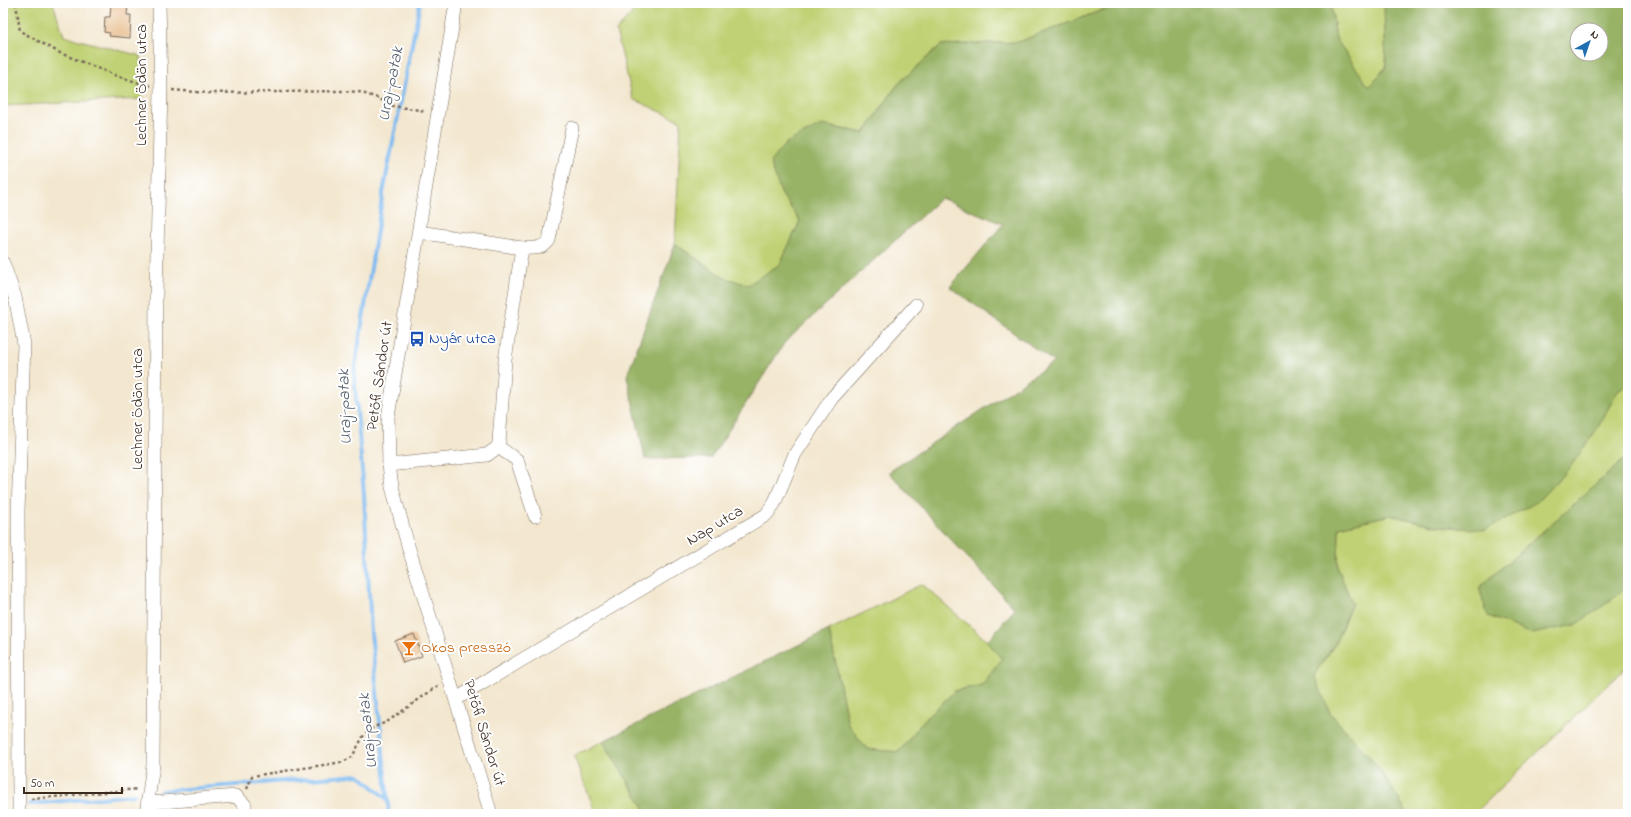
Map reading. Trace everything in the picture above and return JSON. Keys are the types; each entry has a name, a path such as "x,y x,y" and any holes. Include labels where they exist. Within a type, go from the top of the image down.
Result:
{"street":[{"name":"Lechner Ödön utca","path":"148,808 153,765 156,302 161,89 159,3"},
{"name":"Petőfi Sándor út","path":"456,3 388,417 389,465 392,487 405,535 491,814"},
{"path":"419,232 522,248 539,248 546,244 549,240 572,128"},
{"path":"389,465 487,454 498,446 500,442 505,360 522,248"},
{"path":"3,263 15,297 24,344 18,511 18,814"},
{"name":"Nap utca","path":"456,699 766,515 774,504 795,454 832,398 916,304"},
{"path":"498,446 517,460 535,516"},
{"path":"148,808 236,796 245,805 245,814"}],"path":[{"path":"16,3 20,31 60,52 117,76 161,89 209,93 358,92 378,98 393,106 438,112"},
{"path":"246,792 252,776 343,762 352,757 364,735 374,727 387,722 450,677"},
{"path":"38,799 150,788"}],"green space":[{"path":"3,3 53,3 64,36 141,56 142,99 3,106"},
{"path":"641,3 1121,3 1018,42 941,45 898,84 864,133 821,125 781,193 800,221 780,264 748,286 723,277 675,244 681,121 633,99 616,31"},
{"path":"1121,3 1331,3 1336,39 1369,87 1386,67 1384,3 1628,3 1628,384 1617,392 1597,429 1571,466 1537,502 1485,530 1437,526 1390,515 1339,527 1338,569 1352,603 1335,644 1314,675 1330,713 1378,767 1408,814 648,814 603,741 829,630 848,725 867,749 899,752 925,719 955,691 982,685 1002,659 987,641 1015,609 889,472 1054,362 950,287 1003,224 941,198 785,342 711,458 645,459 627,376 675,244 723,277 748,285 780,264 800,221 781,193 770,162 786,143 821,125 864,133 898,84 941,45 1018,42"},
{"path":"1331,3 1384,3 1386,67 1369,87 1336,39"},
{"path":"1628,384 1628,456 1479,588 1613,599 1628,584 1628,665 1474,814 1408,814 1378,767 1330,713 1314,675 1335,644 1352,603 1338,569 1339,527 1390,515 1437,526 1597,429 1617,392"},
{"path":"1628,456 1628,584 1613,599 1575,625 1532,634 1488,616 1479,588"},
{"path":"922,584 987,641 1002,659 982,685 955,691 925,719 899,752 867,749 848,725 829,630"},
{"path":"603,741 648,814 596,814 574,756"}],"building":[{"path":"111,3 128,3 127,15 131,15 130,38 109,36 110,33 104,32 105,17 110,17"},
{"name":"Okos presszó","path":"414,634 422,656 403,663 395,641"}],"waterway":[{"name":"Uraj-patak","path":"389,814 371,632 364,494 354,374 383,193 420,3"},
{"path":"161,791 359,775 387,799"},
{"path":"30,804 134,795"}],"place":[{"name":"Nyár utca","path":"417,339"},
{"name":"Okos presszó","path":"409,648"}]}
